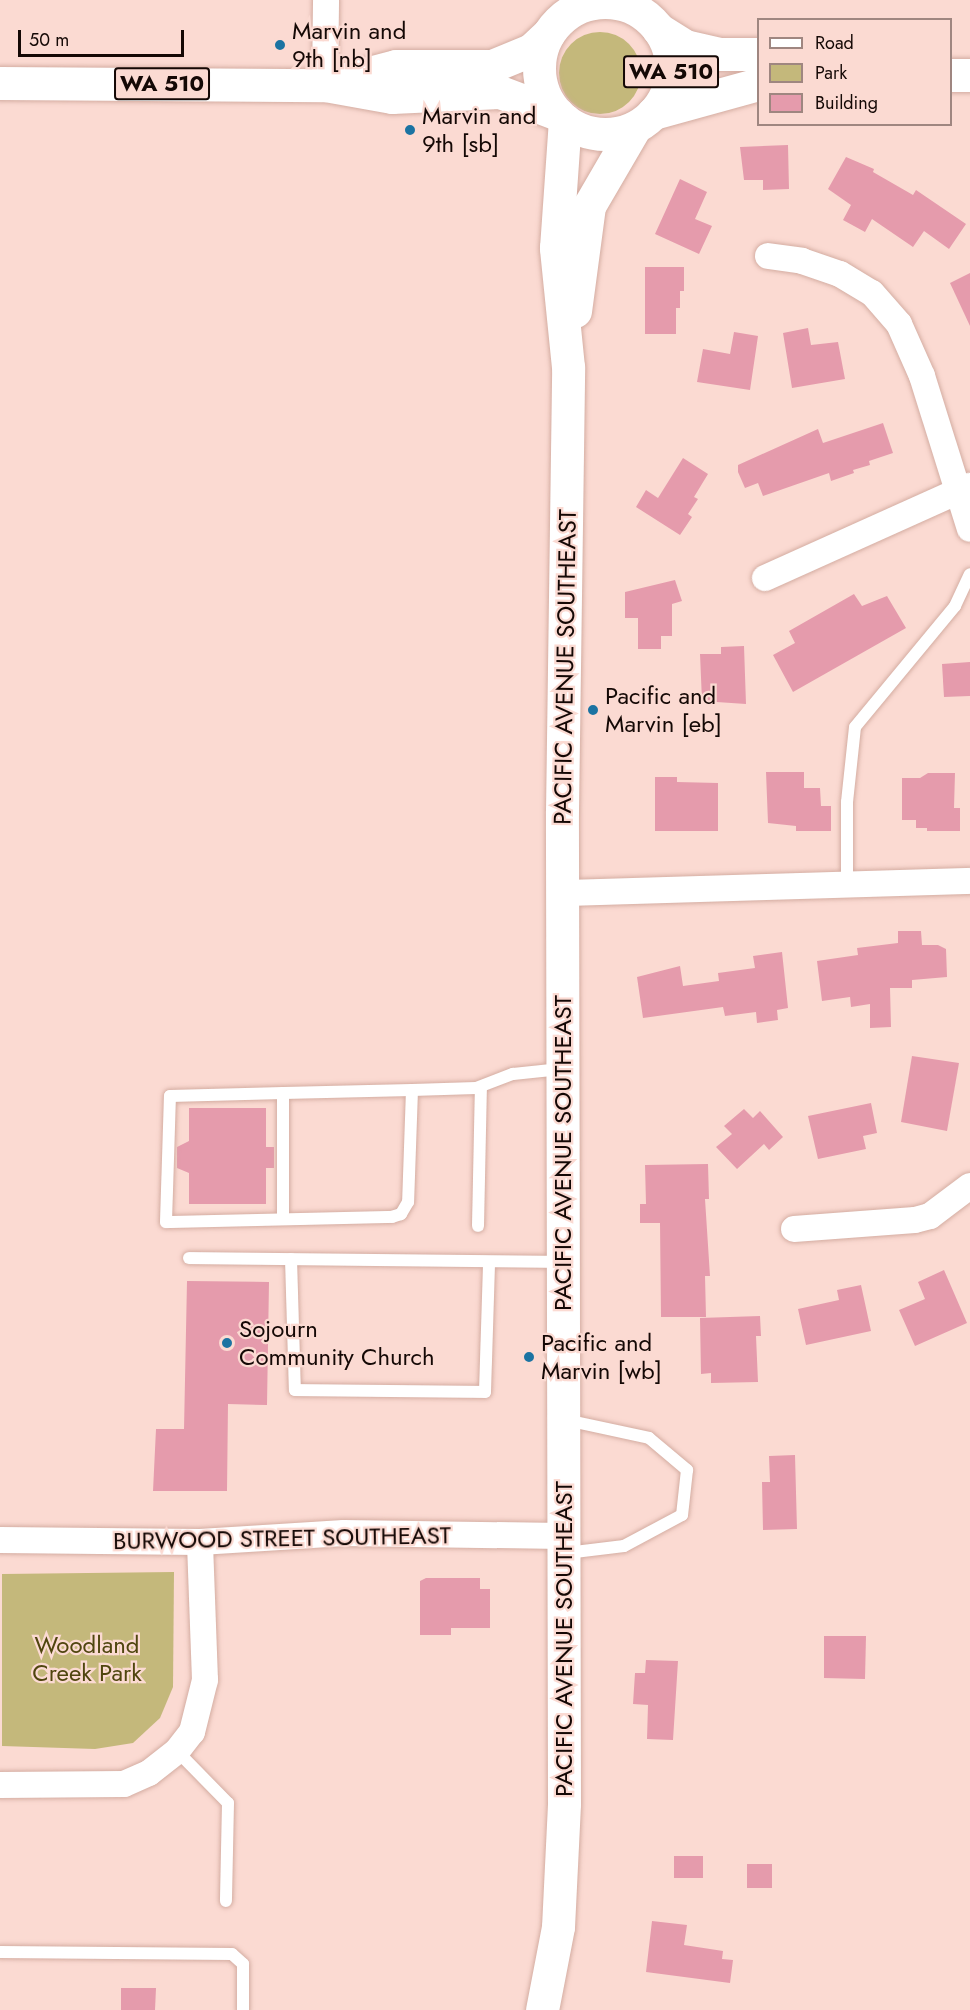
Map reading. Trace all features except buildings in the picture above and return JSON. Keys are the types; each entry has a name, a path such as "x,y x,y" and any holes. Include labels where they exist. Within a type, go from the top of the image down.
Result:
{"main road":[{"name":"WA 510","path":"0,82 325,85 392,97 500,92 562,117 594,133 615,134 644,120 665,94 671,72 668,50 650,15 620,3 597,1 560,18 548,34 531,50 492,66 396,66 325,85"},
{"path":"650,15 686,46 720,54 757,54"},
{"path":"548,34 540,54 539,76 545,97 562,117"},
{"path":"952,75 970,75"},
{"path":"644,120 757,85"},
{"name":"PACIFIC AVENUE SOUTHEAST","path":"542,2010 558,1927 563,1875 565,1544 562,893 568,367 556,248 562,117"},
{"name":"PACIFIC AVENUE SOUTHEAST","path":"568,367 589,206 644,120"}],"street":[{"path":"325,85 326,0"},
{"path":"768,256 802,261 840,274 872,293 899,324 922,376 964,488 970,529"},
{"path":"765,578 807,562 964,488"},
{"path":"562,893 847,888 970,881"},
{"path":"794,1229 915,1220 930,1216 970,1186"},
{"name":"BURWOOD STREET SOUTHEAST","path":"0,1540 200,1542 344,1533 565,1544"},
{"path":"0,1785 124,1784 149,1773 177,1751 192,1732 205,1680 200,1542"}],"lane":[{"path":"847,888 847,802 855,727 956,606 970,574"},
{"path":"412,1090 408,1202 401,1214 166,1222 170,1096 481,1087 513,1074 562,1069"},
{"path":"478,1226 481,1087"},
{"path":"283,1093 283,1219"},
{"path":"189,1258 563,1262"},
{"path":"291,1259 295,1390 485,1392 489,1262"},
{"path":"563,1419 649,1438 687,1470 682,1515 624,1546 565,1544"},
{"path":"177,1751 228,1803 226,1900"},
{"path":"0,1953 232,1954 243,1964 243,2010"}],"green space":[{"path":"600,32 616,35 629,44 638,57 641,73 638,89 629,102 616,111 600,114 584,111 571,102 562,89 559,73 562,57 571,44 584,35"},
{"name":"Woodland Creek Park","path":"174,1572 173,1687 160,1718 133,1743 95,1749 2,1746 2,1574"}],"place":[{"name":"Marvin and 9th [nb]","path":"280,45"},
{"name":"Marvin and 9th [sb]","path":"410,130"},
{"name":"Pacific and Marvin [eb]","path":"593,710"},
{"name":"Sojourn Community Church","path":"227,1343"},
{"name":"Pacific and Marvin [wb]","path":"529,1357"}]}
